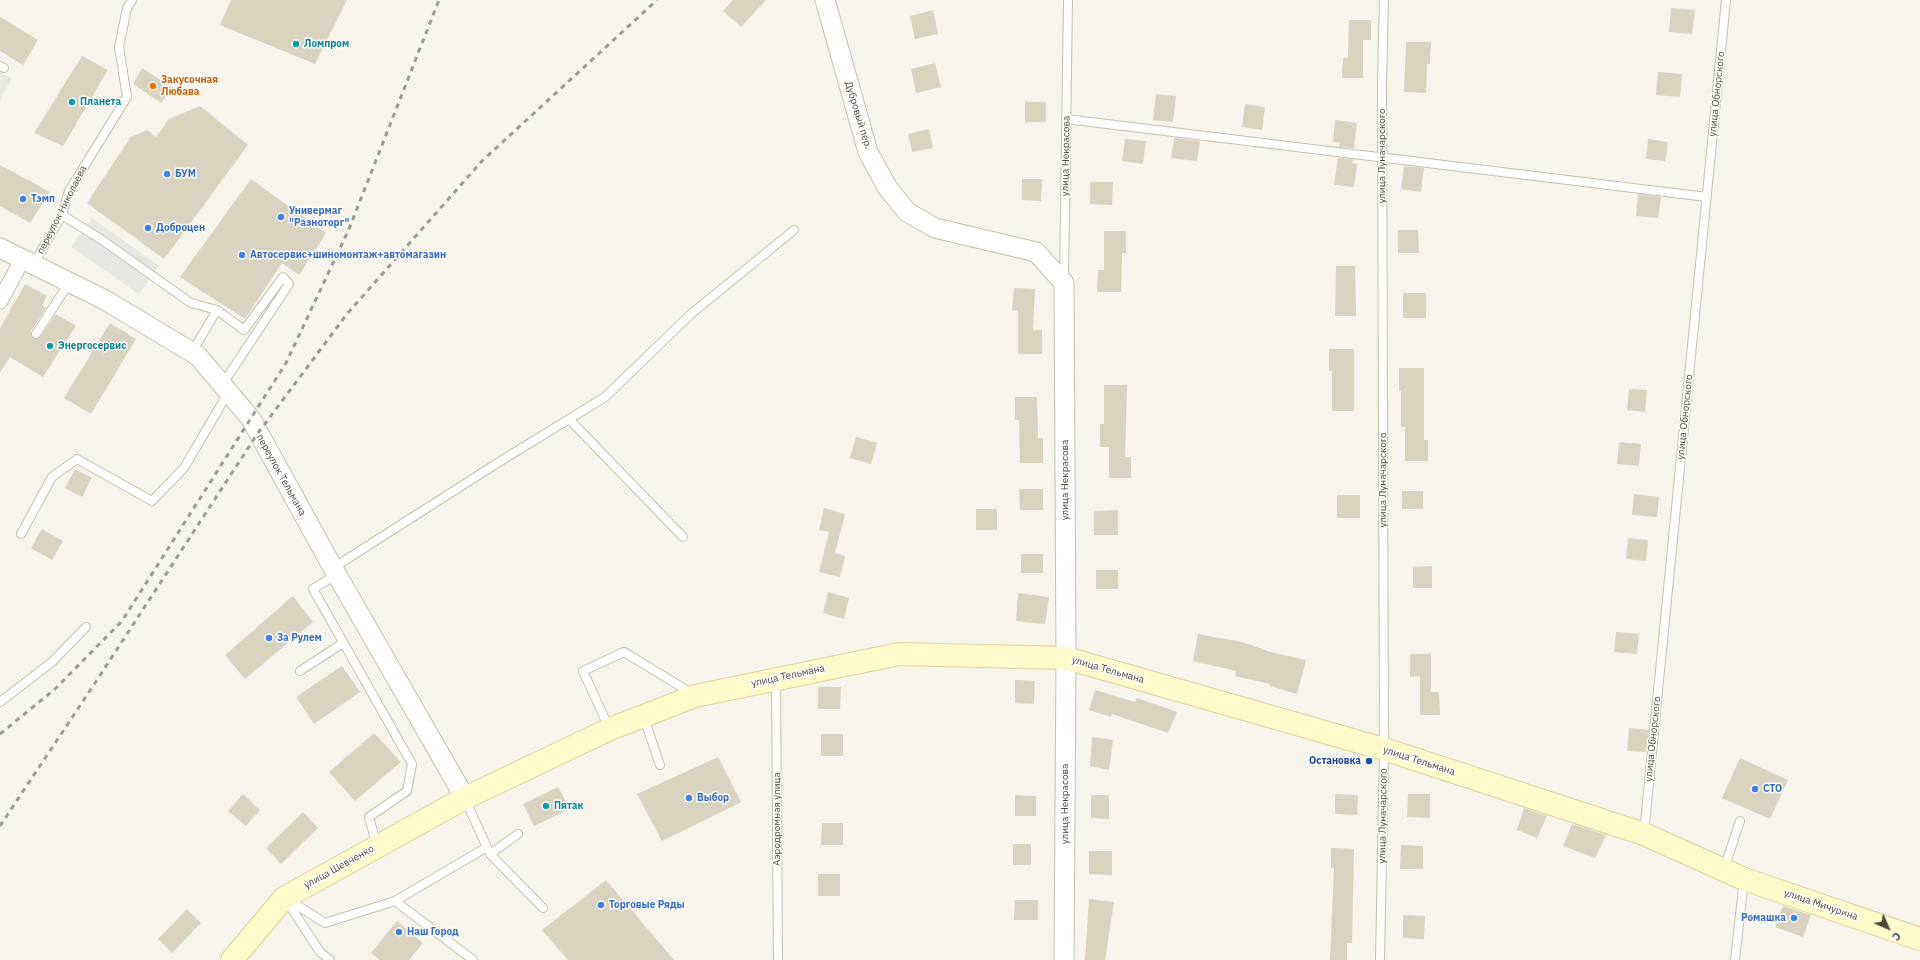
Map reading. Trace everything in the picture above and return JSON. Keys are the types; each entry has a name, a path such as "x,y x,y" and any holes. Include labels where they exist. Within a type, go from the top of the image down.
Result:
{"main road":[{"name":"улица Тельмана","path":"465,798 610,730 696,696 776,678 899,654 1066,658 1384,749 1644,834 1744,879"},
{"name":"улица Шевченко","path":"232,960 284,898 465,798"},
{"name":"улица Мичурина","path":"1744,879 1920,939"}],"street":[{"name":"Дубровый пер.","path":"825,0 868,152 887,187 907,212 935,228 1036,252 1064,283"},
{"name":"переулок Тельмана","path":"0,248 27,263 105,300 198,356 250,419 465,798"},
{"path":"0,301 27,263"},
{"name":"улица Некрасова","path":"1064,283 1066,658 1064,960"}],"lane":[{"name":"переулок Николаева","path":"27,263 62,215 69,191 127,97 119,47 126,4 132,0"},
{"name":"улица Некрасова","path":"1064,283 1068,0"},
{"name":"улица Луначарского","path":"1380,960 1384,749 1382,157 1384,0"},
{"name":"улица Обнорского","path":"1644,834 1726,0"},
{"path":"1066,119 1707,197"},
{"path":"21,534 52,477 77,459 152,501 184,468 225,389 289,284 283,277 244,330 217,310 191,303 102,240 62,215"},
{"path":"377,847 369,817 407,791 412,764 313,589 335,571 605,397 691,314 794,230"},
{"path":"36,334 69,283"},
{"path":"192,353 217,310"},
{"path":"569,419 683,537"},
{"path":"0,702 52,662 86,627"},
{"path":"300,671 343,643"},
{"path":"610,730 583,671 624,652 696,696"},
{"name":"Аэродромная улица","path":"776,678 778,960"},
{"path":"643,717 660,765"},
{"path":"465,798 488,851 543,908"},
{"path":"1723,870 1740,821"},
{"path":"284,898 325,923 396,901 518,834"},
{"path":"1736,960 1744,879"},
{"path":"284,898 320,952 330,960"},
{"path":"396,901 473,960"}],"shaded area":[{"path":"0,71 12,79 0,99"},
{"path":"92,218 159,266 139,294 71,247"}],"building":[{"name":"Ломпром","path":"231,0 347,0 315,64 220,25"},
{"path":"733,0 766,0 741,27 723,11"},
{"path":"1671,8 1695,10 1692,34 1669,32"},
{"path":"933,10 938,34 915,39 910,16"},
{"path":"0,17 38,40 23,65 0,51"},
{"path":"1349,20 1371,20 1371,40 1363,40 1363,78 1342,78 1343,58 1348,58"},
{"path":"1406,42 1431,42 1430,64 1427,64 1426,93 1404,92"},
{"name":"Планета","path":"82,56 108,70 63,146 34,133"},
{"path":"935,63 941,87 916,93 911,69"},
{"name":"Закусочная Любава","path":"142,68 173,88 161,103 133,84"},
{"path":"1658,72 1682,74 1680,97 1656,95"},
{"path":"1156,94 1176,96 1173,122 1153,120"},
{"path":"1025,102 1046,102 1046,122 1025,122"},
{"path":"1245,104 1265,107 1262,130 1242,127"},
{"name":"БУМ","path":"200,106 248,145 164,259 87,203 131,137 147,130 156,137 169,119"},
{"path":"1335,120 1357,123 1354,148 1339,147 1340,142 1333,142"},
{"path":"929,129 933,148 912,152 908,134"},
{"path":"1174,138 1200,141 1197,161 1171,158"},
{"path":"1125,139 1146,141 1143,164 1122,161"},
{"path":"1648,139 1668,142 1665,161 1646,159"},
{"path":"1338,158 1353,159 1352,163 1357,164 1354,187 1334,185"},
{"name":"Тэмп","path":"0,165 50,192 30,223 0,206"},
{"path":"1404,166 1424,168 1421,192 1401,189"},
{"name":"Автосервис+шиномонтаж+автомагазин","path":"251,179 326,233 299,275 282,263 245,319 180,277"},
{"path":"1022,179 1042,179 1041,201 1022,200"},
{"path":"1090,182 1113,182 1112,205 1090,204"},
{"path":"1638,194 1661,197 1658,218 1636,216"},
{"path":"1398,230 1418,230 1419,253 1398,253"},
{"path":"1104,231 1126,231 1126,253 1122,253 1121,292 1097,292 1098,270 1104,270"},
{"path":"1336,266 1355,266 1356,316 1335,316"},
{"path":"25,284 47,296 42,305 46,308 31,331 33,338 36,339 40,337 56,314 76,326 43,377 10,357 0,373 0,328"},
{"path":"1014,288 1035,289 1033,330 1042,330 1042,354 1018,354 1018,311 1012,310"},
{"path":"1403,293 1426,293 1426,318 1403,318"},
{"path":"110,323 136,339 91,414 64,398"},
{"path":"1329,349 1354,349 1354,411 1332,411 1332,371 1329,371"},
{"path":"1399,368 1424,368 1424,440 1428,440 1428,461 1405,461 1405,427 1401,427 1401,391 1399,391"},
{"path":"1104,385 1127,385 1125,457 1131,457 1131,478 1109,478 1109,447 1100,447 1100,424 1104,424"},
{"path":"1629,389 1647,390 1645,412 1627,410"},
{"path":"1015,397 1037,397 1038,438 1043,438 1043,463 1020,463 1019,420 1015,420"},
{"path":"856,437 877,443 871,464 850,458"},
{"path":"1619,442 1641,444 1639,466 1617,464"},
{"path":"75,469 92,478 82,497 65,488"},
{"path":"1019,489 1043,489 1043,510 1020,510"},
{"path":"1402,491 1423,491 1423,509 1402,509"},
{"path":"1634,494 1659,497 1657,517 1632,515"},
{"path":"1337,495 1360,495 1360,518 1337,518"},
{"path":"824,508 845,514 835,553 845,556 840,577 819,572 829,532 819,530"},
{"path":"976,509 997,509 997,530 976,530"},
{"path":"1118,510 1118,535 1094,535 1094,511"},
{"path":"42,529 63,541 52,560 31,548"},
{"path":"1628,538 1648,540 1646,561 1626,559"},
{"path":"1021,554 1043,554 1043,573 1021,573"},
{"path":"1432,566 1432,588 1413,588 1413,567"},
{"path":"1096,570 1118,570 1118,589 1096,589"},
{"path":"828,592 849,598 844,619 823,613"},
{"path":"1018,593 1049,597 1045,624 1016,621"},
{"name":"За Рулем","path":"293,596 313,622 245,679 225,655"},
{"path":"1616,632 1639,634 1637,654 1614,652"},
{"path":"1198,634 1242,642 1266,651 1306,660 1297,694 1270,686 1270,684 1235,676 1236,671 1193,661"},
{"path":"1410,654 1431,654 1431,692 1439,692 1440,715 1420,715 1420,676 1410,677"},
{"path":"342,666 360,692 314,724 296,697"},
{"path":"1015,680 1035,681 1034,704 1015,703"},
{"path":"818,687 841,687 840,709 818,709"},
{"path":"1095,690 1135,702 1137,698 1177,712 1168,733 1112,714 1111,717 1089,710"},
{"path":"1629,728 1649,730 1646,752 1627,751"},
{"path":"374,733 401,762 355,801 329,772"},
{"path":"821,734 843,734 843,756 821,756"},
{"path":"1092,737 1113,740 1109,770 1090,766"},
{"name":"Выбор","path":"718,757 741,802 662,841 637,794"},
{"name":"СТО","path":"1740,758 1788,780 1770,819 1722,798"},
{"name":"Пятак","path":"558,787 570,809 534,826 523,804"},
{"path":"243,794 260,810 246,826 228,811"},
{"path":"1335,794 1358,795 1357,815 1335,814"},
{"path":"1408,794 1430,794 1430,818 1407,817"},
{"path":"1015,795 1036,796 1036,816 1015,816"},
{"path":"1091,795 1109,795 1109,819 1091,818"},
{"path":"1524,808 1547,816 1537,838 1517,830"},
{"path":"303,812 318,828 281,864 266,848"},
{"path":"822,823 843,823 843,845 821,845"},
{"path":"1572,824 1606,835 1595,858 1563,846"},
{"path":"1013,844 1031,844 1031,865 1013,865"},
{"path":"1401,845 1423,846 1423,869 1400,869"},
{"path":"1331,848 1354,849 1352,943 1347,943 1347,960 1330,960 1334,868 1331,868"},
{"path":"1089,851 1112,851 1112,875 1089,874"},
{"path":"818,874 840,874 840,896 818,896"},
{"name":"Торговые Ряды","path":"606,880 674,960 568,960 542,930"},
{"path":"1089,899 1114,902 1105,960 1085,960"},
{"path":"1015,900 1038,900 1038,920 1014,920"},
{"name":"Ромашка","path":"1783,906 1811,915 1803,937 1775,927"},
{"path":"187,909 201,923 172,953 158,939"},
{"path":"1403,915 1425,916 1424,939 1403,938"},
{"name":"Наш Город","path":"397,921 423,943 409,960 380,960 371,953"}],"railway":[{"path":"0,734 55,689 122,621 286,363 349,229 439,0"},
{"path":"0,826 258,433 347,314 482,161 657,0"}],"place":[{"name":"Ломпром","path":"296,44"},
{"name":"Закусочная Любава","path":"153,86"},
{"name":"Планета","path":"72,102"},
{"name":"БУМ","path":"167,174"},
{"name":"Тэмп","path":"23,199"},
{"name":"Универмаг \"Разноторг\"","path":"281,217"},
{"name":"Доброцен","path":"148,228"},
{"name":"Автосервис+шиномонтаж+автомагазин","path":"242,255"},
{"name":"Энергосервис","path":"50,346"},
{"name":"За Рулем","path":"269,638"},
{"name":"Остановка","path":"1369,761"},
{"name":"СТО","path":"1755,789"},
{"name":"Выбор","path":"689,798"},
{"name":"Пятак","path":"546,806"},
{"name":"Торговые Ряды","path":"601,905"},
{"name":"Ромашка","path":"1794,918"},
{"name":"Наш Город","path":"399,932"}]}
